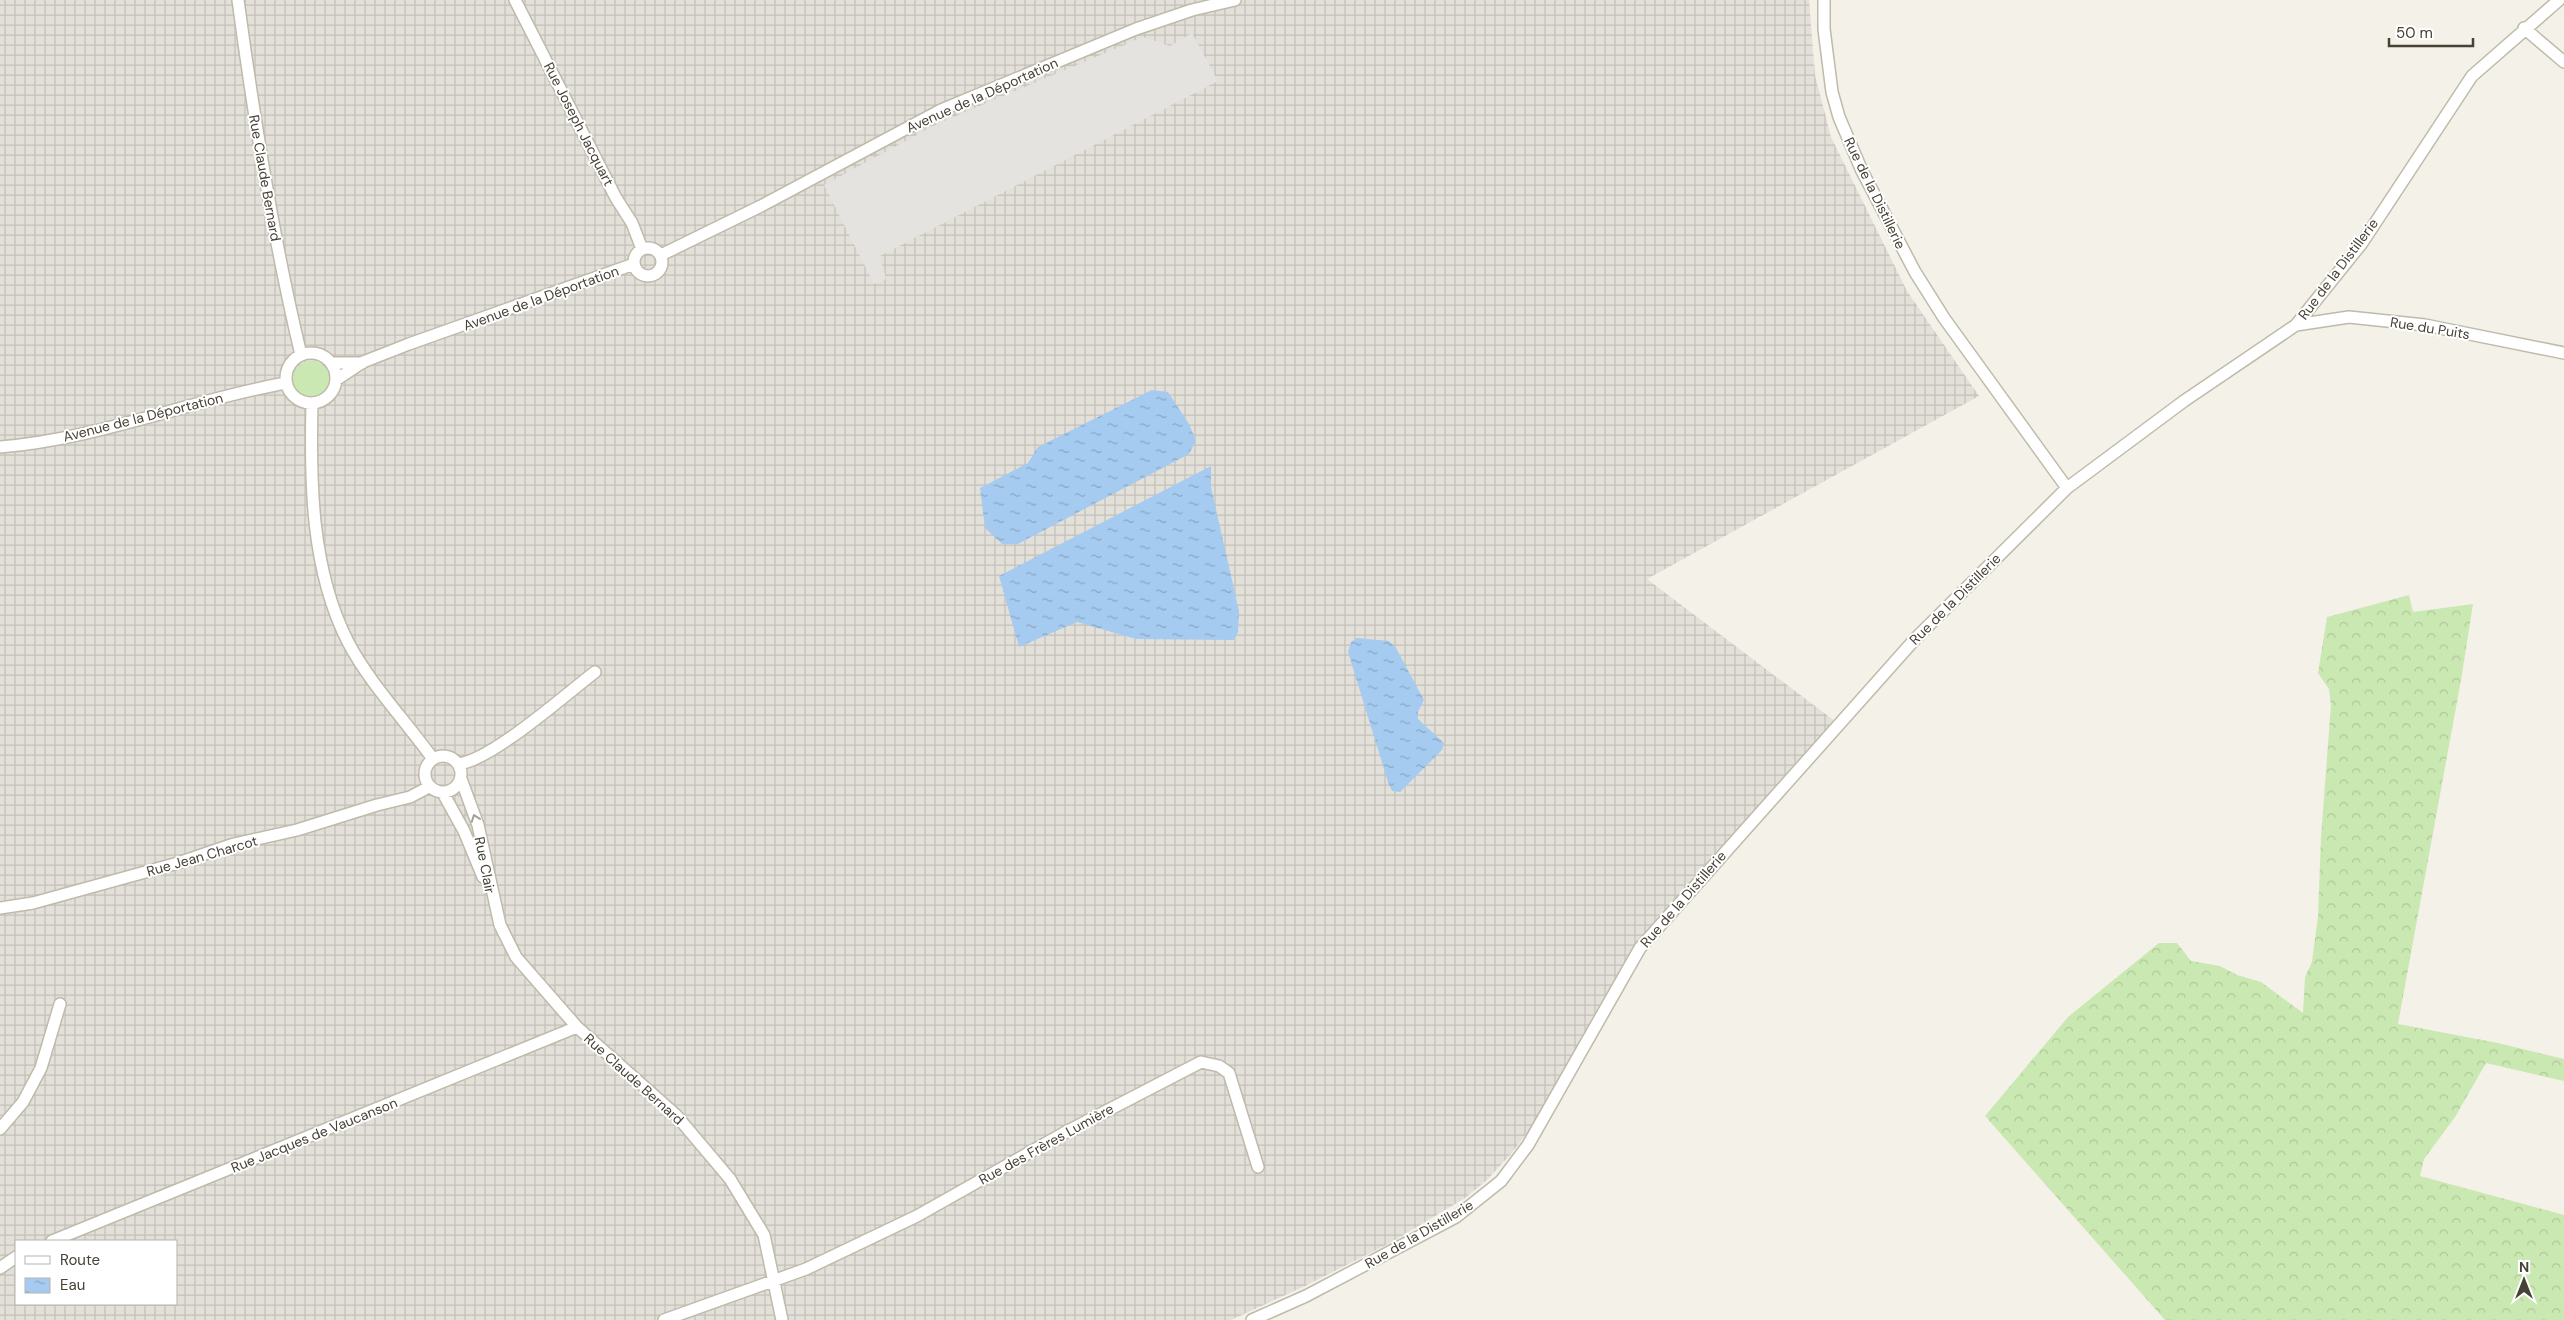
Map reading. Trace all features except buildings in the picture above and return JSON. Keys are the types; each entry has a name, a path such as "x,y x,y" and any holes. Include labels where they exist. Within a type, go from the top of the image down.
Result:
{"street":[{"name":"Rue Claude Bernard","path":"238,0 259,151 301,355"},
{"name":"Rue Joseph Jacquart","path":"515,0 616,198 632,223 642,249"},
{"name":"Avenue de la Déportation","path":"661,255 761,206 941,110 1145,26 1192,10 1235,0"},
{"name":"Rue de la Distillerie","path":"1824,0 1825,36 1832,92 1839,117 1862,172 1915,272 1944,318 2067,488"},
{"name":"Rue de la Distillerie","path":"1252,1320 1306,1296 1456,1217 1501,1181 1528,1145 1640,948 1916,638 2067,488 2184,401 2296,325 2362,243 2472,76 2524,28 2559,0"},
{"path":"2524,28 2564,62"},
{"path":"652,248 661,255 661,268 654,274 641,275 634,264 634,258 642,249 652,248"},
{"name":"Avenue de la Déportation","path":"364,362 587,279 634,264"},
{"name":"Rue du Puits","path":"2296,325 2349,318 2415,324 2564,353"},
{"path":"336,380 331,363 321,355 301,355 288,366 286,383 295,398 312,403 319,402 330,394 336,380 364,362"},
{"path":"331,363 364,362"},
{"name":"Avenue de la Déportation","path":"0,447 27,445 79,435 244,391 286,383"},
{"path":"312,403 311,460 314,506 319,546 338,618 348,642 366,670 433,759"},
{"path":"458,764 477,757 499,745 595,672"},
{"path":"449,757 458,764 461,779 457,786 443,793 429,787 424,775 428,763 433,759 449,757"},
{"name":"Rue Clair","path":"461,779 478,825 493,899"},
{"name":"Rue Jean Charcot","path":"0,908 42,901 159,869 234,844 297,830 376,805 410,798 429,787"},
{"name":"Rue Clair","path":"443,793 464,831 493,899"},
{"name":"Rue Claude Bernard","path":"493,899 500,925 516,957 577,1027 676,1115 730,1179 764,1235 782,1320"},
{"path":"0,1129 23,1102 40,1068 60,1004"},
{"name":"Rue Jacques de Vaucanson","path":"54,1240 577,1027"},
{"name":"Rue des Frères Lumière","path":"774,1280 806,1269 918,1216 1064,1133 1201,1062 1219,1066 1229,1074 1258,1167"},
{"path":"0,1268 15,1258"},
{"path":"664,1320 774,1280"}],"shaded area":[{"path":"0,0 1809,0 1815,75 1831,137 1907,291 1979,396 1647,579 1836,722 1657,920 1621,971 1542,1113 1511,1154 1487,1180 1465,1198 1392,1242 1305,1286 1231,1320 0,1320"},
{"path":"1192,33 1218,81 880,256 886,279 874,284 824,185 937,124 1143,37 1170,46"}],"green space":[{"path":"311,361 324,366 329,379 324,392 311,397 298,392 293,379 298,366"},
{"path":"2409,595 2413,612 2473,604 2461,680 2398,1024 2498,1043 2564,1059 2564,1081 2486,1063 2455,1117 2424,1159 2420,1176 2564,1215 2564,1320 2165,1320 1985,1116 2068,1017 2159,943 2177,943 2191,961 2220,966 2237,975 2261,982 2303,1013 2305,977 2312,962 2318,916 2321,837 2331,705 2329,689 2318,673 2327,617"}],"water":[{"path":"1152,390 1168,392 1189,424 1196,441 1189,454 1018,544 1002,544 985,528 980,488 1028,463 1038,447"},
{"path":"1211,466 1211,487 1239,611 1238,632 1234,640 1136,639 1077,622 1019,647 999,576"},
{"path":"1357,638 1389,641 1396,648 1424,700 1418,712 1418,719 1444,743 1442,750 1400,792 1392,791 1388,782 1348,652 1351,642"}]}
